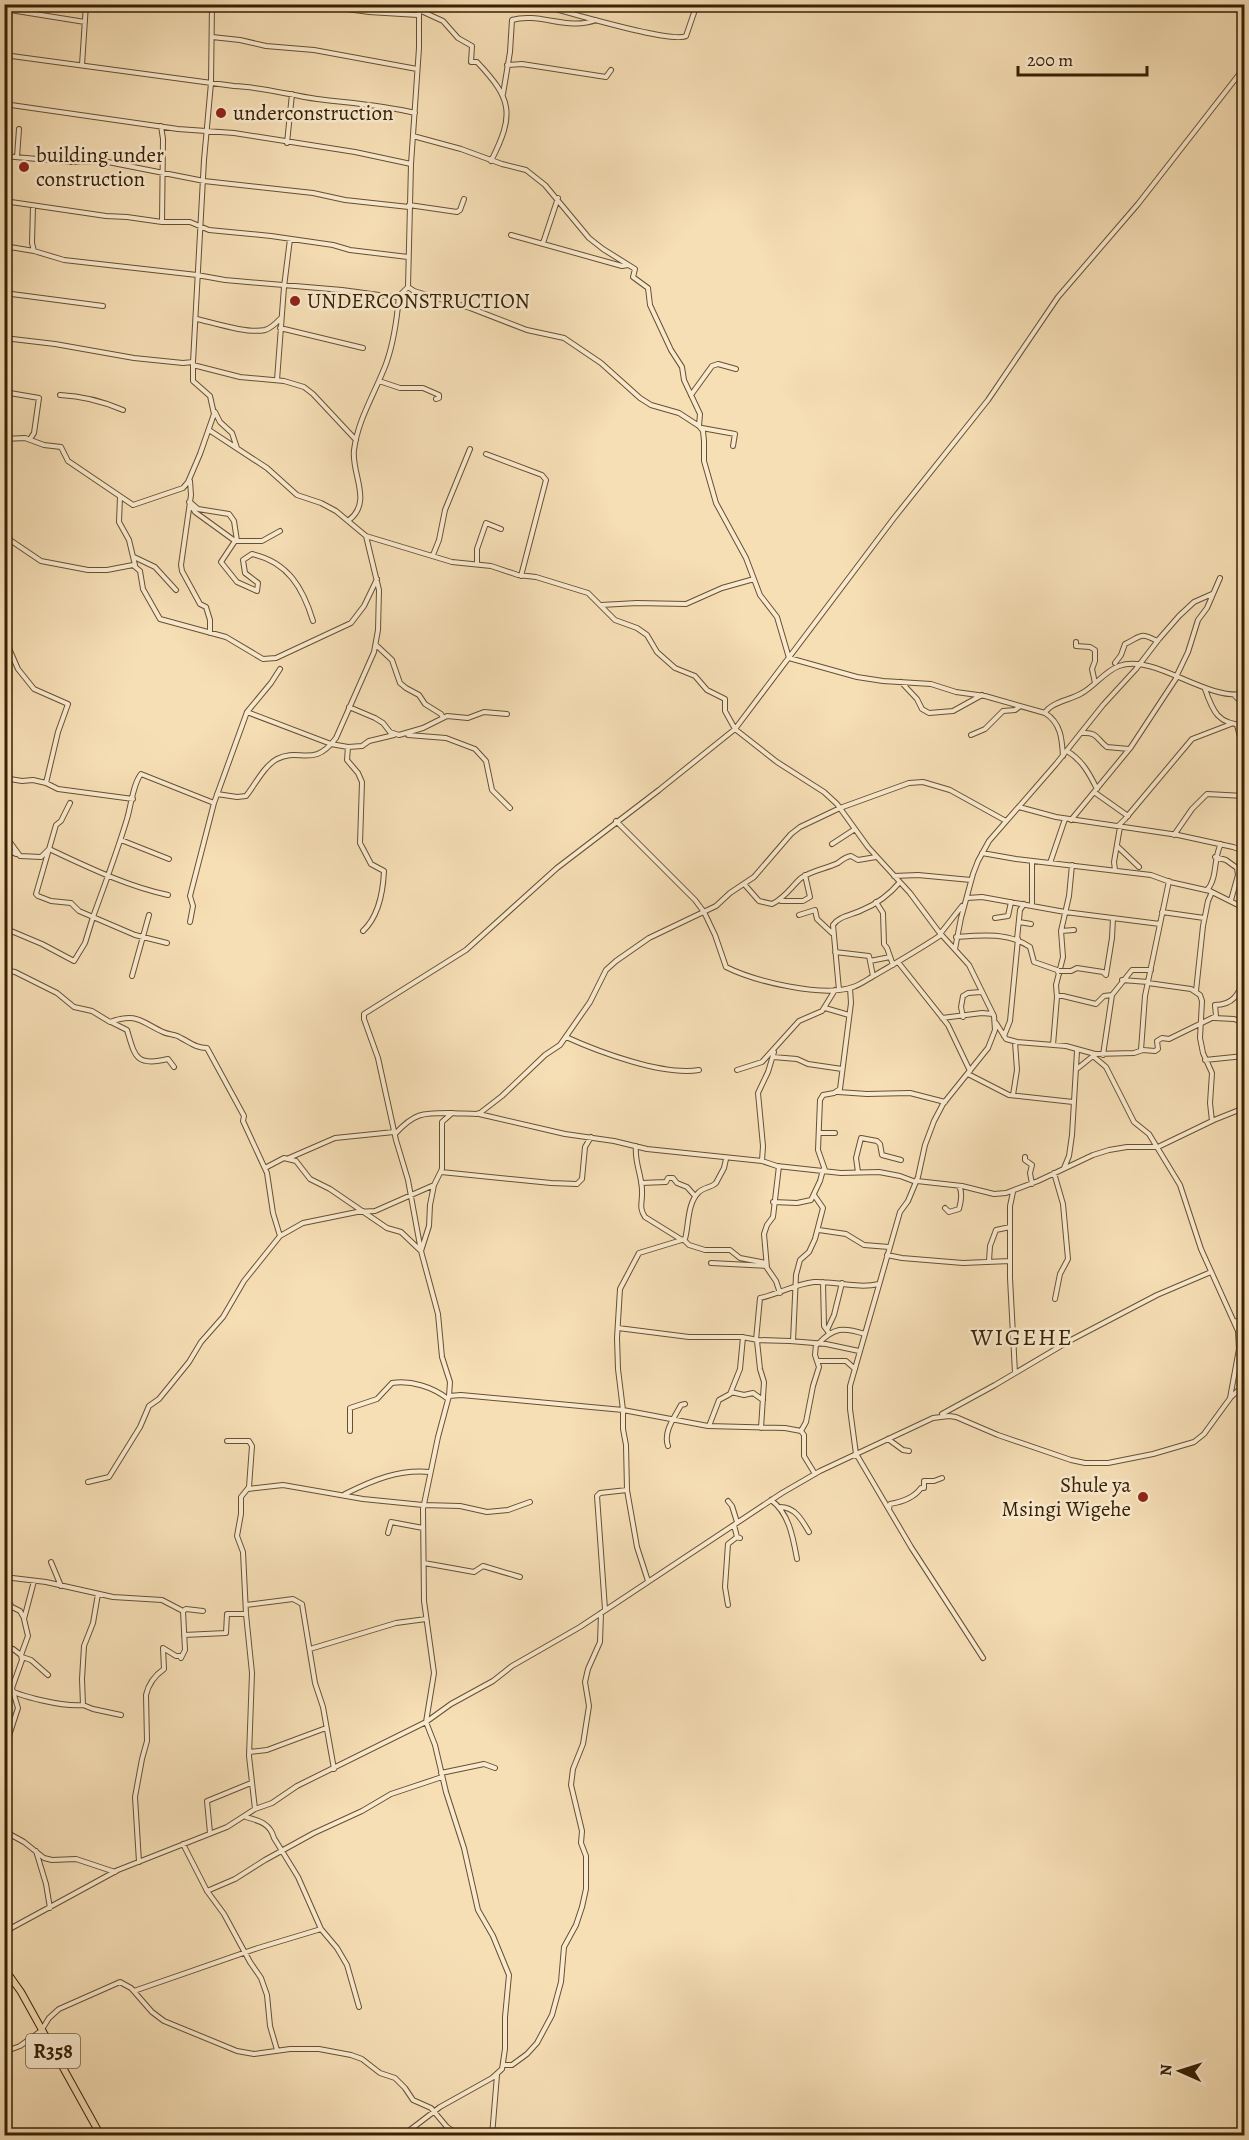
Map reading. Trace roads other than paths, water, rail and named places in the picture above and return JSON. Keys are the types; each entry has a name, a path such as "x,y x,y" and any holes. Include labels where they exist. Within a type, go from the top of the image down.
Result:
{"main road":[{"name":"R358","path":"4,1968 21,1992 101,2136"}],"street":[{"path":"82,65 86,4"},
{"path":"212,4 211,83 204,160 192,379 210,396 214,411 220,422 232,433 237,448"},
{"path":"311,4 369,12 419,10 443,21 458,38 472,46 471,62 477,62 495,82 503,94 506,106 506,127 491,161"},
{"path":"537,4 648,33 683,38 686,36 697,4"},
{"path":"4,9 85,22"},
{"path":"349,520 358,508 360,496 360,483 353,454 356,440 364,411 372,400 392,346 399,296 408,287 409,206 419,10"},
{"path":"503,94 510,52 512,20 524,17 577,24 596,20"},
{"path":"212,37 267,46 314,50 417,69"},
{"path":"4,55 264,88 415,113"},
{"path":"507,65 522,64 606,77 611,70"},
{"path":"402,2136 434,2111 497,2075 502,2069 506,2049 505,2017 509,1987 508,1970 478,1910 464,1848 434,1742 426,1722 434,1673 426,1619 423,1505 449,1397 450,1382 442,1357 438,1314 421,1251 378,1058 364,1014 466,950 557,868 735,729 894,518 1015,364 1039,323 1058,297 1138,204 1245,68"},
{"path":"287,143 292,94"},
{"path":"4,104 355,152 411,164"},
{"path":"161,126 163,134 162,222"},
{"path":"17,157 19,129"},
{"path":"413,136 526,170 545,184 558,198 589,238 635,269 633,277 649,290 650,305 671,350 682,367 684,378 700,414 704,461 716,503 746,558 759,595 772,609 780,624 789,658"},
{"path":"4,156 71,162 103,161 204,181 457,212 464,199"},
{"path":"543,243 558,198"},
{"path":"4,201 162,222 190,222 209,230 290,239 408,257"},
{"path":"33,206 32,243 34,251"},
{"path":"512,235 622,266 628,265"},
{"path":"278,380 280,328 290,239"},
{"path":"4,246 34,251 64,260 284,287 399,296"},
{"path":"408,287 527,330 564,338 601,363 651,405 680,413 700,427 735,434 734,446"},
{"path":"4,293 103,306"},
{"path":"197,319 225,326 261,330 271,327 281,317"},
{"path":"280,328 363,348"},
{"path":"4,338 55,344 113,355 193,363 240,376 278,380 304,387 313,393 356,440"},
{"path":"691,395 712,366 718,364 736,369"},
{"path":"379,381 400,388 423,388 439,395 436,399"},
{"path":"4,392 38,397 34,433 30,439"},
{"path":"60,395 82,396 103,401 123,410"},
{"path":"4,439 30,439 44,445 62,447 68,460 133,505 184,487 209,430 214,411"},
{"path":"209,430 267,468 299,496 321,503 349,520 366,536 452,562 491,566 520,576 536,577 588,593 615,620 637,628 647,635 656,651 675,668 695,676 707,690 724,698 727,715 735,729 777,762 824,792 840,808 876,857 916,900 941,934 969,964 993,1015 995,1029 988,1048 945,1102 934,1121 925,1145 916,1182 900,1212 889,1247 859,1351 850,1396 855,1455 983,1658"},
{"path":"433,555 439,540 445,510 470,449"},
{"path":"486,454 542,475 546,480 520,576"},
{"path":"190,477 181,568 200,604 206,607 210,620 210,633"},
{"path":"120,497 119,522 127,536 135,566 141,572 143,589 160,619 226,637 261,658 276,658 351,622 364,606 377,579"},
{"path":"189,502 198,508 229,514 234,520 237,541 262,541 280,531"},
{"path":"189,502 195,512 235,542 221,562 237,582 257,591 258,583 245,573 243,560 252,555 266,558 292,576 307,602 313,621"},
{"path":"477,564 477,549 486,523 501,529"},
{"path":"4,536 41,561 88,570 107,570 125,565 135,566"},
{"path":"217,794 246,796 274,760 284,757 317,755 332,744 336,738 367,669 375,645 379,608 377,579 366,536"},
{"path":"134,557 155,567 176,590"},
{"path":"1071,820 1129,749 1176,677 1188,652 1198,620 1209,603 1220,578"},
{"path":"600,605 686,604 722,588 754,579"},
{"path":"955,949 971,880 982,853 1006,821 1063,756 1157,641 1187,608 1199,599 1212,594"},
{"path":"1115,663 1121,656 1125,644 1141,635 1157,641"},
{"path":"4,637 18,669 34,689 68,704 58,732 46,783"},
{"path":"1076,642 1076,646 1090,647 1095,650 1092,669 1095,683"},
{"path":"375,645 392,660 399,681 419,695 425,704 441,714 443,718"},
{"path":"789,658 856,677 931,684 956,692 982,695 1045,713 1054,718 1057,724 1063,756"},
{"path":"1045,713 1047,709 1072,699 1116,667 1140,664 1204,688 1235,695 1245,694"},
{"path":"190,922 193,906 190,896 214,802 247,712 280,669"},
{"path":"901,682 917,699 922,709 929,713 953,711 982,695"},
{"path":"1204,688 1216,714 1226,722 1240,725"},
{"path":"1235,695 1245,705"},
{"path":"970,735 985,729 1003,711 1015,710 1020,706"},
{"path":"349,707 383,723 394,735"},
{"path":"247,712 332,744 348,747 362,746 369,741 394,735 446,738 475,749 486,761 492,790 510,808"},
{"path":"405,735 448,716 468,718 484,712 507,714"},
{"path":"1245,713 1240,725 1245,753"},
{"path":"1115,870 1118,826 1192,739 1231,724"},
{"path":"1082,733 1089,732 1099,737 1107,747 1129,749"},
{"path":"348,747 347,760 362,782 360,843 371,864 384,871 378,911 363,931"},
{"path":"1067,751 1077,757 1088,771 1095,790 1128,816"},
{"path":"4,928 42,944 74,962 86,943 93,916 134,799 136,780 141,774 214,802"},
{"path":"4,778 46,783 58,789 134,799"},
{"path":"478,1114 502,1096 566,1037 590,1002 610,966 643,942 716,906 730,893 745,885 800,827 840,808 909,783 923,782 950,790 1006,821"},
{"path":"1174,835 1192,809 1207,794 1245,796"},
{"path":"70,803 61,821 56,825 37,896 71,903 79,911 135,935 167,943"},
{"path":"1019,807 1065,819 1174,835 1245,851"},
{"path":"1050,863 1065,819"},
{"path":"616,821 688,891 704,912 726,967 774,983 837,990 850,988 898,963 941,934 966,901 977,896"},
{"path":"832,844 855,829"},
{"path":"4,834 20,856"},
{"path":"121,840 169,860"},
{"path":"1207,890 1212,883 1215,857 1221,844"},
{"path":"1116,846 1139,867"},
{"path":"4,848 20,856 41,857 49,849"},
{"path":"49,849 144,890 168,895"},
{"path":"982,853 1151,875 1207,890 1245,908"},
{"path":"745,885 759,901 772,904 806,875 850,856 858,860 876,857"},
{"path":"1215,857 1226,860 1237,868 1238,875 1231,900"},
{"path":"1032,860 1032,905"},
{"path":"1053,1045 1059,995 1056,985 1063,957 1061,931 1072,865"},
{"path":"778,901 803,901 809,898 806,875"},
{"path":"894,876 918,875 971,880"},
{"path":"1141,1050 1143,1012 1169,881"},
{"path":"737,1070 762,1062 799,1021 825,1008 837,990 833,925 836,921 892,892 900,882"},
{"path":"969,889 977,896 1065,912 1160,924"},
{"path":"1212,892 1204,918 1196,991 1202,1001 1201,1046 1212,1073 1210,1103 1212,1121"},
{"path":"876,902 883,913 884,944 893,965"},
{"path":"995,918 1008,916 1011,902"},
{"path":"1004,1036 1010,1021 1020,910 1024,904"},
{"path":"799,915 815,910 817,919 832,934"},
{"path":"1162,912 1204,918"},
{"path":"132,976 149,915"},
{"path":"956,937 982,934 1018,939 1030,946 1034,962 1061,972 1077,968 1103,972 1106,975 1110,959 1113,918"},
{"path":"1019,922 1031,924"},
{"path":"1061,931 1074,930"},
{"path":"835,952 868,956 873,976"},
{"path":"870,961 890,957"},
{"path":"898,963 942,1018 969,1072 1013,1095 1073,1101"},
{"path":"4,970 15,972 57,993 74,1007 92,1011 127,1030 135,1055 145,1061 159,1062 168,1059 174,1067"},
{"path":"1103,1055 1112,995 1132,970 1151,970"},
{"path":"995,1023 1004,1036 1015,1042 1066,1046 1094,1055 1141,1050 1155,1051 1158,1049 1157,1041 1162,1038 1169,1039 1215,1016 1215,1005 1225,1005 1242,994 1245,979"},
{"path":"1122,980 1196,991"},
{"path":"837,1092 841,1085 850,1015 850,988"},
{"path":"963,1017 961,1007 963,996 968,993 981,992"},
{"path":"1059,995 1096,1004 1104,996 1112,995"},
{"path":"825,1008 850,1015"},
{"path":"942,1018 982,1013 993,1015"},
{"path":"111,1022 124,1017 142,1020 198,1048 207,1048 244,1116 243,1121 265,1168 273,1213 280,1236"},
{"path":"1210,1017 1234,1019 1245,1023"},
{"path":"566,1037 580,1044 659,1068 686,1072 699,1070"},
{"path":"1013,1095 1017,1070 1015,1042"},
{"path":"762,1161 763,1138 758,1093 775,1049"},
{"path":"1063,1168 1071,1145 1077,1050"},
{"path":"1077,1068 1094,1055"},
{"path":"1094,1055 1106,1067 1134,1122 1149,1134 1180,1185 1211,1272 1234,1321 1239,1337 1239,1349 1230,1398"},
{"path":"1205,1059 1245,1056"},
{"path":"773,1057 797,1059 808,1064 842,1069"},
{"path":"773,1202 802,1202 810,1200 814,1195 824,1170 818,1150 823,1095 837,1092 910,1093 945,1102"},
{"path":"265,1168 278,1159 288,1158 331,1139 394,1133 406,1122 419,1115 433,1112 478,1114 570,1135 726,1159 762,1161 780,1166 849,1173 879,1172 916,1182 958,1186 994,1194 1013,1191 1032,1184 1063,1168 1109,1150 1127,1147 1158,1147 1245,1108"},
{"path":"421,1251 429,1226 434,1185 441,1172 442,1122 451,1113"},
{"path":"820,1132 835,1132"},
{"path":"441,1172 577,1184 582,1179 585,1147 591,1137"},
{"path":"858,1172 856,1158 861,1138 877,1141 880,1144 882,1155 901,1160"},
{"path":"636,1146 636,1163 641,1183 640,1210 645,1217 689,1245 705,1250 730,1250 740,1258 766,1265"},
{"path":"1025,1157 1025,1160 1032,1165 1032,1184"},
{"path":"288,1158 300,1166 310,1179 387,1228 401,1232 421,1251"},
{"path":"683,1241 689,1222 689,1211 695,1196 703,1189 717,1183 726,1159"},
{"path":"780,1166 773,1202 773,1217 764,1231 766,1265 780,1293"},
{"path":"1054,1173 1063,1204 1068,1258 1060,1274 1055,1299"},
{"path":"641,1183 666,1182 668,1178 673,1178 676,1183 687,1187 695,1196"},
{"path":"88,1482 109,1477 140,1426 149,1406 159,1399 189,1362 201,1342 223,1317 244,1281 280,1236 303,1223 375,1211 434,1185"},
{"path":"945,1208 949,1212 959,1209 961,1190 958,1186"},
{"path":"1013,1191 1010,1261 1015,1373"},
{"path":"793,1341 795,1286 800,1260 809,1252 818,1230 817,1225 823,1208 814,1195"},
{"path":"990,1262 990,1246 996,1230 1010,1227"},
{"path":"818,1230 846,1234 864,1245 889,1247"},
{"path":"648,1581 636,1540 627,1490 623,1410 618,1369 620,1288 638,1254 683,1241"},
{"path":"887,1255 943,1262 1010,1261"},
{"path":"711,1263 766,1265"},
{"path":"4,1932 115,1872 227,1827 255,1809 272,1803 297,1786 426,1722 815,1474 939,1416 1071,1340 1152,1298 1211,1272"},
{"path":"823,1282 824,1326 828,1331"},
{"path":"761,1428 764,1382 760,1369 757,1340 759,1299 800,1284 823,1282 863,1286 879,1284"},
{"path":"801,1431 810,1408 819,1367 815,1355 817,1344 828,1331 842,1284"},
{"path":"1234,1321 1245,1322"},
{"path":"618,1328 689,1337 743,1337 757,1340 793,1341 859,1351"},
{"path":"828,1331 849,1330 865,1334"},
{"path":"708,1426 719,1400 731,1392 740,1369 743,1337"},
{"path":"818,1361 846,1361 855,1370"},
{"path":"350,1431 350,1408 377,1399 392,1383 402,1381 438,1390 449,1397 461,1395 540,1401 623,1410 708,1426 785,1428 801,1431 804,1435 804,1456 815,1474"},
{"path":"939,1416 956,1417 1071,1460 1085,1463 1108,1463 1194,1442 1209,1429 1230,1398 1245,1385"},
{"path":"731,1392 744,1395 753,1392 763,1400"},
{"path":"668,1446 666,1437 681,1405 685,1404"},
{"path":"888,1439 903,1450 909,1451"},
{"path":"227,1441 252,1444 249,1489"},
{"path":"345,1495 389,1475 413,1470 430,1472"},
{"path":"889,1510 890,1504 901,1503 916,1495 921,1488 924,1488 924,1481 934,1482 942,1478"},
{"path":"255,1809 249,1752 252,1672 243,1552 237,1540 241,1497 249,1489 283,1485 363,1499 459,1506 482,1511 514,1509 530,1502"},
{"path":"503,2065 509,2066 523,2058 537,2043 552,2015 561,1982 564,1947 576,1925 582,1907 586,1888 586,1856 580,1843 581,1828 573,1795 572,1776 583,1744 590,1706 585,1682 600,1642 603,1611 597,1496 600,1493 627,1490"},
{"path":"771,1500 780,1507 793,1534 797,1559"},
{"path":"728,1501 732,1506 739,1537 728,1544 725,1587 728,1605"},
{"path":"780,1507 786,1507 800,1516 809,1532"},
{"path":"388,1533 391,1522 423,1528"},
{"path":"51,1562 62,1587"},
{"path":"424,1563 474,1572 483,1566 520,1577"},
{"path":"4,1577 120,1598 162,1600 183,1611 186,1609 203,1611"},
{"path":"24,1619 34,1581"},
{"path":"83,1705 84,1646 93,1623 98,1594"},
{"path":"246,1605 293,1599 302,1604 315,1683 323,1707 334,1769"},
{"path":"4,1600 20,1611 28,1636 12,1693 18,1708 4,1751"},
{"path":"139,1862 135,1797 147,1741 147,1689 159,1672 164,1670 163,1648 181,1658 184,1651 183,1611"},
{"path":"184,1635 226,1633 227,1614 246,1614"},
{"path":"310,1649 396,1623 426,1619"},
{"path":"13,1648 48,1675"},
{"path":"4,1688 26,1698 74,1706 83,1705 121,1715"},
{"path":"249,1752 267,1750 322,1731 327,1727"},
{"path":"207,1891 236,1879 314,1833 362,1811 391,1794 442,1775 486,1764 495,1768"},
{"path":"210,1833 207,1801 251,1783"},
{"path":"245,1816 270,1827 301,1884 321,1929 337,1948 346,1965 359,2007"},
{"path":"4,1831 36,1850 44,1858 76,1860 115,1872"},
{"path":"183,1844 207,1891 224,1914 261,1978 267,1995 270,2026 277,2050"},
{"path":"36,1850 50,1908"},
{"path":"134,1991 245,1952 321,1929"},
{"path":"4,2052 20,2046 41,2031 49,2018 59,2009 113,1983 120,1982 134,1991 152,2012 172,2026 243,2052 254,2054 277,2050 318,2049 357,2057 380,2073 395,2078 413,2100 434,2111 447,2127 460,2136"},
{"path":"492,2136 497,2075"}],"place":[{"name":"underconstruction","path":"221,113"},
{"name":"building under construction","path":"24,167"},
{"name":"UNDERCONSTRUCTION","path":"295,301"},
{"name":"Shule ya Msingi Wigehe","path":"1143,1497"}],"district":[{"name":"WIGEHE","path":"1022,1337"}]}
